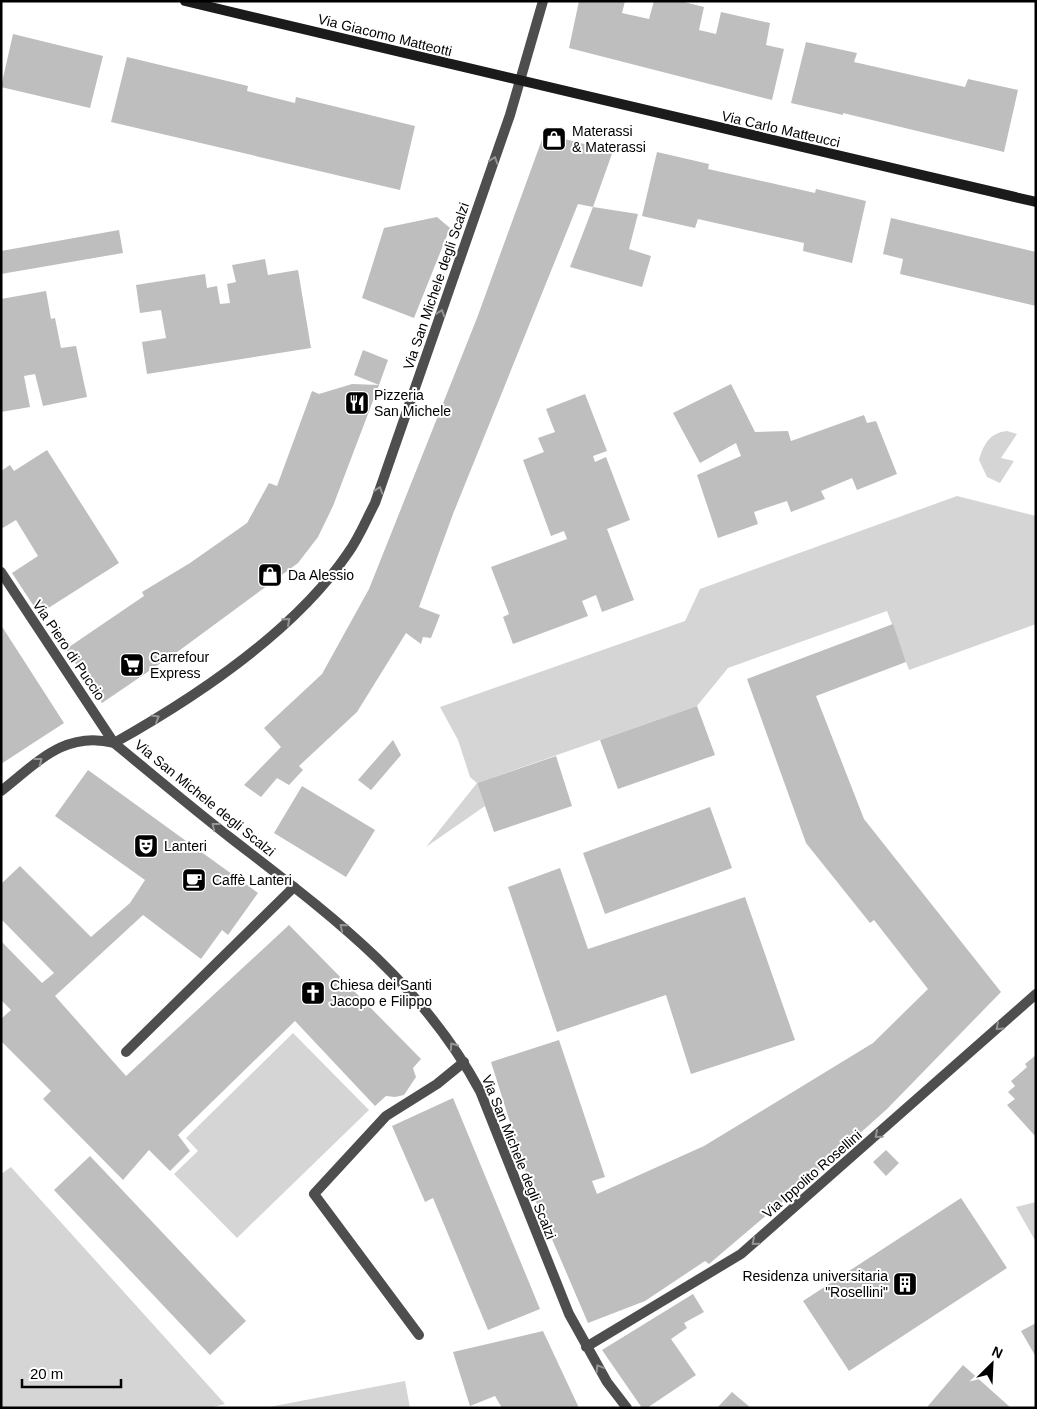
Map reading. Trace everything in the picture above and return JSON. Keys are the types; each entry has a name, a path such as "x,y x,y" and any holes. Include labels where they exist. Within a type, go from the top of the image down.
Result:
{"main road":[{"name":"Via Giacomo Matteotti","path":"185,1 520,81"},
{"name":"Via Carlo Matteucci","path":"520,81 1036,202"}],"street":[{"name":"Via San Michele degli Scalzi","path":"543,1 510,115 375,503 349,552 310,599 272,634 171,710 114,742 357,938 398,978 439,1026 464,1062 480,1091 553,1278 586,1347 607,1382 627,1408"},
{"name":"Via Piero di Puccio","path":"1,572 114,742"},
{"path":"1,791 59,748 91,738 114,742"},
{"path":"126,1052 294,887"},
{"name":"Via Ippolito Rosellini","path":"586,1347 741,1254 1036,994"},
{"path":"419,1335 314,1194 386,1116 437,1084 464,1062"}],"shaded area":[{"path":"1007,431 1017,434 1001,458 1014,461 1000,483 987,477 979,460 989,440 996,434"},
{"path":"957,496 1036,516 1036,624 909,670 887,611 728,668 697,706 477,783 470,777 458,740 440,707 685,621 700,589"},
{"path":"477,783 485,806 426,847"},
{"path":"293,1033 369,1110 237,1238 174,1174 198,1151 186,1138"},
{"path":"11,1167 225,1404 209,1408 1,1408 1,1174"},
{"path":"1036,1202 1036,1242 1016,1207"},
{"path":"405,1381 410,1408 264,1408"}],"building":[{"path":"579,1 625,1 622,13 649,19 654,1 680,1 704,7 699,30 716,34 721,12 770,23 766,45 784,49 772,100 569,48"},
{"path":"13,34 103,56 90,108 1,87"},
{"path":"806,42 857,53 854,62 965,87 968,79 1018,90 1004,152 843,113 843,115 791,103"},
{"path":"127,57 248,86 247,91 295,103 296,97 415,126 400,190 111,122"},
{"path":"544,134 613,151 593,207 578,204 453,514 419,607 440,615 431,638 423,637 421,644 406,633 357,712 299,766 303,770 289,785 277,778 261,797 244,785 281,747 264,728 322,674 369,589 477,318"},
{"path":"657,152 709,164 708,169 815,193 816,189 866,201 852,263 803,251 804,243 698,219 695,228 642,216"},
{"path":"593,207 638,214 629,249 651,256 642,287 570,267"},
{"path":"437,217 450,228 414,318 362,298 384,228"},
{"path":"891,218 1036,252 1036,306 900,274 903,259 883,254"},
{"path":"119,230 123,253 1,274 1,251"},
{"path":"265,259 268,275 298,270 311,348 147,374 142,342 166,338 161,310 140,313 136,285 205,274 207,288 217,286 220,304 230,303 227,284 236,282 232,265"},
{"path":"46,291 51,319 55,318 61,348 76,346 87,397 43,406 35,374 24,376 30,407 1,412 1,299"},
{"path":"363,350 388,360 379,385 354,375"},
{"path":"352,384 379,385 333,506 318,537 298,563 180,650 102,703 66,649 144,596 142,592 190,563 247,523 269,483 277,486 312,391 319,394"},
{"path":"731,384 755,432 788,431 791,441 864,415 867,423 876,421 897,474 857,490 852,478 821,491 825,499 791,512 787,501 754,512 758,524 718,538 697,475 741,456 736,443 700,463 673,413"},
{"path":"585,394 607,451 593,456 595,462 606,457 630,520 607,529 634,600 602,612 596,595 582,601 588,616 513,644 503,617 509,614 491,567 567,539 564,531 551,536 523,460 544,452 538,438 555,432 546,409"},
{"path":"47,450 119,563 39,614 12,573 38,556 16,520 1,529 1,471 10,465 14,471"},
{"path":"893,624 906,662 816,696 864,819 1001,992 887,1109 808,1180 709,1264 705,1261 645,1301 588,1323 533,1195 491,1062 559,1040 605,1177 592,1181 597,1194 704,1146 873,1043 928,989 874,920 870,923 806,843 747,679"},
{"path":"1,625 64,723 1,764"},
{"path":"697,706 715,755 618,789 600,740"},
{"path":"393,740 401,755 371,790 358,780"},
{"path":"556,756 572,806 494,832 477,783"},
{"path":"88,770 258,893 228,935 222,930 201,959 143,915 55,996 126,1076 289,925 421,1059 413,1068 416,1077 404,1095 386,1096 375,1106 295,1021 178,1135 190,1151 170,1171 149,1150 123,1180 43,1099 51,1091 1,1041 1,1019 11,1010 1,1000 1,941 42,983 54,973 1,919 1,884 20,866 91,937 130,903 145,880 55,816"},
{"path":"302,786 375,830 346,877 274,833"},
{"path":"710,807 732,868 605,914 583,853"},
{"path":"560,868 588,949 745,897 795,1040 691,1074 666,995 557,1032 508,887"},
{"path":"1036,1055 1036,1137 1007,1105 1015,1099 1008,1092 1015,1086 1011,1081 1027,1067 1025,1064"},
{"path":"453,1098 540,1309 488,1330 433,1198 425,1202 392,1126"},
{"path":"886,1150 899,1163 886,1176 873,1162"},
{"path":"90,1156 246,1321 210,1355 54,1190"},
{"name":"Residenza universitaria \"Rosellini\"","path":"961,1198 1007,1268 849,1371 803,1301"},
{"path":"693,1294 704,1312 684,1323 687,1328 671,1339 696,1375 647,1408 642,1408 602,1350"},
{"path":"1036,1323 1036,1357 1021,1331"},
{"path":"543,1331 579,1408 502,1408 495,1396 470,1406 453,1352"},
{"path":"963,1365 1011,1408 930,1408 928,1406"},
{"path":"732,1392 751,1408 717,1408"}],"place":[{"name":"Materassi & Materassi","path":"554,139"},
{"name":"Pizzeria San Michele","path":"357,403"},
{"name":"Da Alessio","path":"270,575"},
{"name":"Carrefour Express","path":"132,665"},
{"name":"Lanteri","path":"146,846"},
{"name":"Caffè Lanteri","path":"194,880"},
{"name":"Chiesa dei Santi Jacopo e Filippo","path":"313,993"},
{"name":"Residenza universitaria \"Rosellini\"","path":"905,1284"}]}
